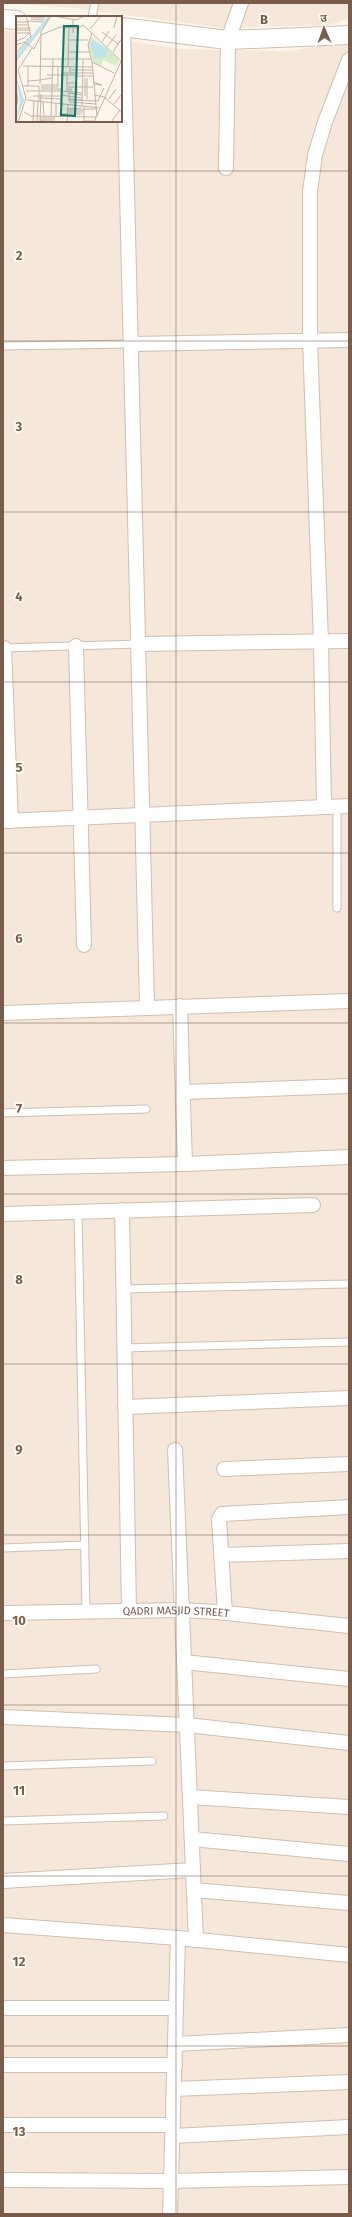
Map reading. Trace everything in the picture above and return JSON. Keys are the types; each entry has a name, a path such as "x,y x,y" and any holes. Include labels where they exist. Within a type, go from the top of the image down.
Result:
{"street":[{"path":"226,168 228,40 241,3"},
{"path":"3,19 16,20"},
{"path":"147,1007 139,644 122,28 228,40 349,35"},
{"path":"3,648 7,821 337,807 321,642 310,341 310,192 315,155 325,122 349,60"},
{"path":"131,344 349,340"},
{"path":"139,644 349,641"},
{"path":"76,646 84,945"},
{"path":"3,1013 349,1001"},
{"path":"180,1006 184,1092 185,1164"},
{"path":"184,1092 349,1086"},
{"path":"3,1168 185,1164 349,1157"},
{"path":"3,1214 313,1205"},
{"path":"122,1210 128,1611"},
{"path":"125,1407 349,1398"},
{"path":"175,1450 196,1940"},
{"path":"224,1469 349,1464"},
{"path":"225,1613 219,1519 222,1514 349,1507"},
{"path":"222,1555 349,1550"},
{"name":"QADRI MASJID STREET","path":"3,1613 182,1610 349,1626"},
{"path":"184,1662 349,1679"},
{"path":"3,1717 187,1726 349,1743"},
{"path":"190,1797 349,1807"},
{"path":"192,1839 349,1854"},
{"path":"3,1881 193,1870"},
{"path":"194,1890 349,1903"},
{"path":"3,1925 178,1938 349,1955"},
{"path":"170,2214 178,1938"},
{"path":"3,2008 176,2008"},
{"path":"176,2044 349,2035"},
{"path":"3,2065 175,2065"},
{"path":"174,2089 349,2082"},
{"path":"3,2125 173,2130 349,2127"},
{"path":"3,2180 172,2181 349,2177"}],"lane":[{"path":"92,16 95,3"},
{"path":"3,346 131,344"},
{"path":"3,648 139,644"},
{"path":"337,807 337,908"},
{"path":"3,1113 146,1109"},
{"path":"78,1212 86,1612"},
{"path":"123,1289 349,1284"},
{"path":"124,1348 349,1342"},
{"path":"3,1548 85,1545"},
{"path":"3,1674 96,1669"},
{"path":"3,1766 152,1761"},
{"path":"3,1821 164,1816"}],"shaded area":[{"path":"3,3 349,3 349,19 328,25 222,28 74,8"},
{"path":"3,31 16,31 16,122 122,122 122,40 181,49 290,51 349,40 349,2214 3,2214"}]}
